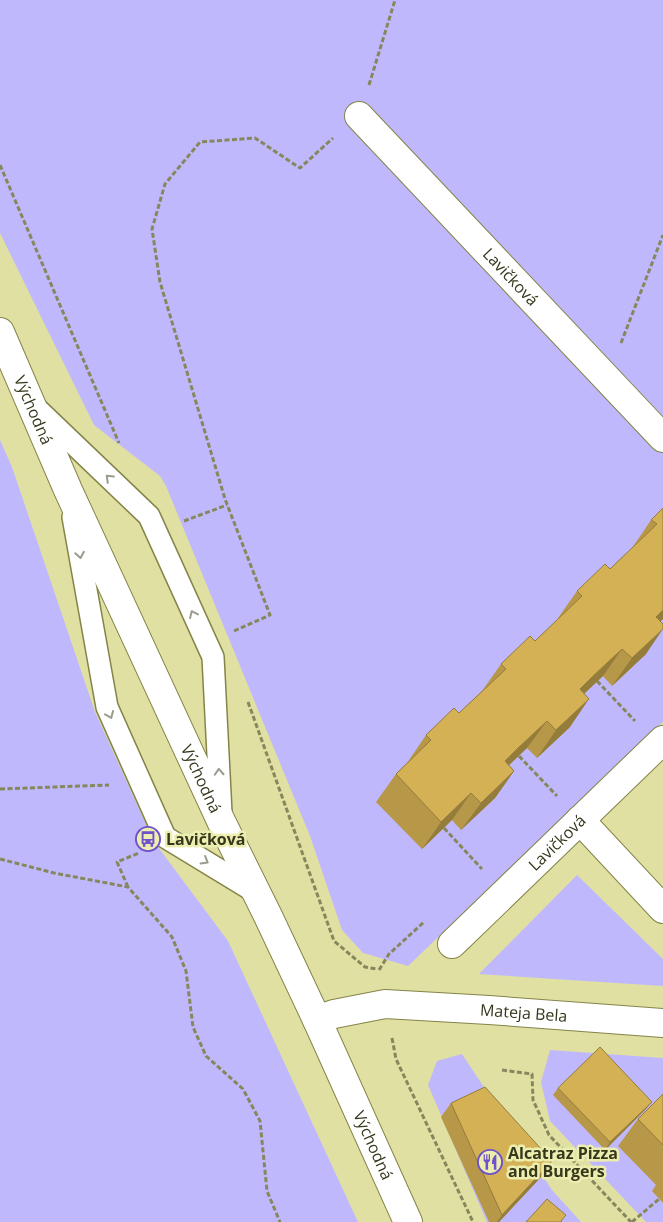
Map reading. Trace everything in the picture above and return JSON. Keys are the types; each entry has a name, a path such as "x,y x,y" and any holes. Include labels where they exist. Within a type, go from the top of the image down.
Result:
{"street":[{"name":"Lavičková","path":"359,116 663,438"},
{"name":"Východná","path":"0,332 68,490 221,821 257,892 317,1020 408,1222"},
{"name":"Lavičková","path":"452,944 660,742"},
{"path":"580,820 663,909"},
{"path":"317,1020 334,1014 385,1004"},
{"name":"Mateja Bela","path":"385,1004 663,1023"}],"lane":[{"path":"31,403 149,516 213,657 221,821"},
{"path":"68,490 107,707 165,837 257,892"}],"path":[{"path":"231,632 270,615 227,505 160,282 152,229 166,184 200,142 255,138 300,168 359,116 395,0"},
{"path":"608,379 663,235"},
{"path":"181,522 227,505"},
{"path":"597,681 660,742"},
{"path":"519,756 580,820"},
{"path":"0,789 141,784"},
{"path":"444,828 505,893"},
{"path":"0,859 54,873 128,887 172,938 186,971 193,1027 206,1056 242,1089 260,1121 267,1191 280,1222"},
{"path":"379,970 396,1059 472,1222"},
{"path":"502,1070 532,1074 534,1100 549,1135 631,1222 659,1199"}],"shaded area":[{"path":"0,0 663,0 663,722 408,966 363,953 342,930 310,836 166,486 160,476 94,425 0,233"},
{"path":"0,440 12,467 95,712 140,811 155,843 228,941 358,1222 0,1222"},
{"path":"577,875 663,959 663,986 479,974"},
{"path":"550,1050 663,1058 663,1222 646,1222 550,1121 541,1082"},
{"path":"462,1054 552,1190 581,1222 487,1222 428,1085 437,1061"}],"building":[{"path":"663,508 663,610 656,617 663,624 663,629 632,658 622,649 593,676 580,689 589,699 556,730 547,721 518,748 505,761 514,771 481,803 471,793 441,822 396,774 431,740 426,735 454,708 459,713 506,669 501,664 530,636 535,641 582,596 577,591 605,564 610,569 657,524 651,520"},
{"path":"600,1047 652,1102 610,1142 558,1088"},
{"path":"485,1087 552,1161 502,1215 451,1103"},
{"path":"663,1094 663,1145 638,1119"},
{"path":"547,1199 566,1215 562,1222 526,1222"}],"place":[{"name":"Lavičková","path":"148,839"},
{"name":"Alcatraz Pizza and Burgers","path":"490,1162"}]}
